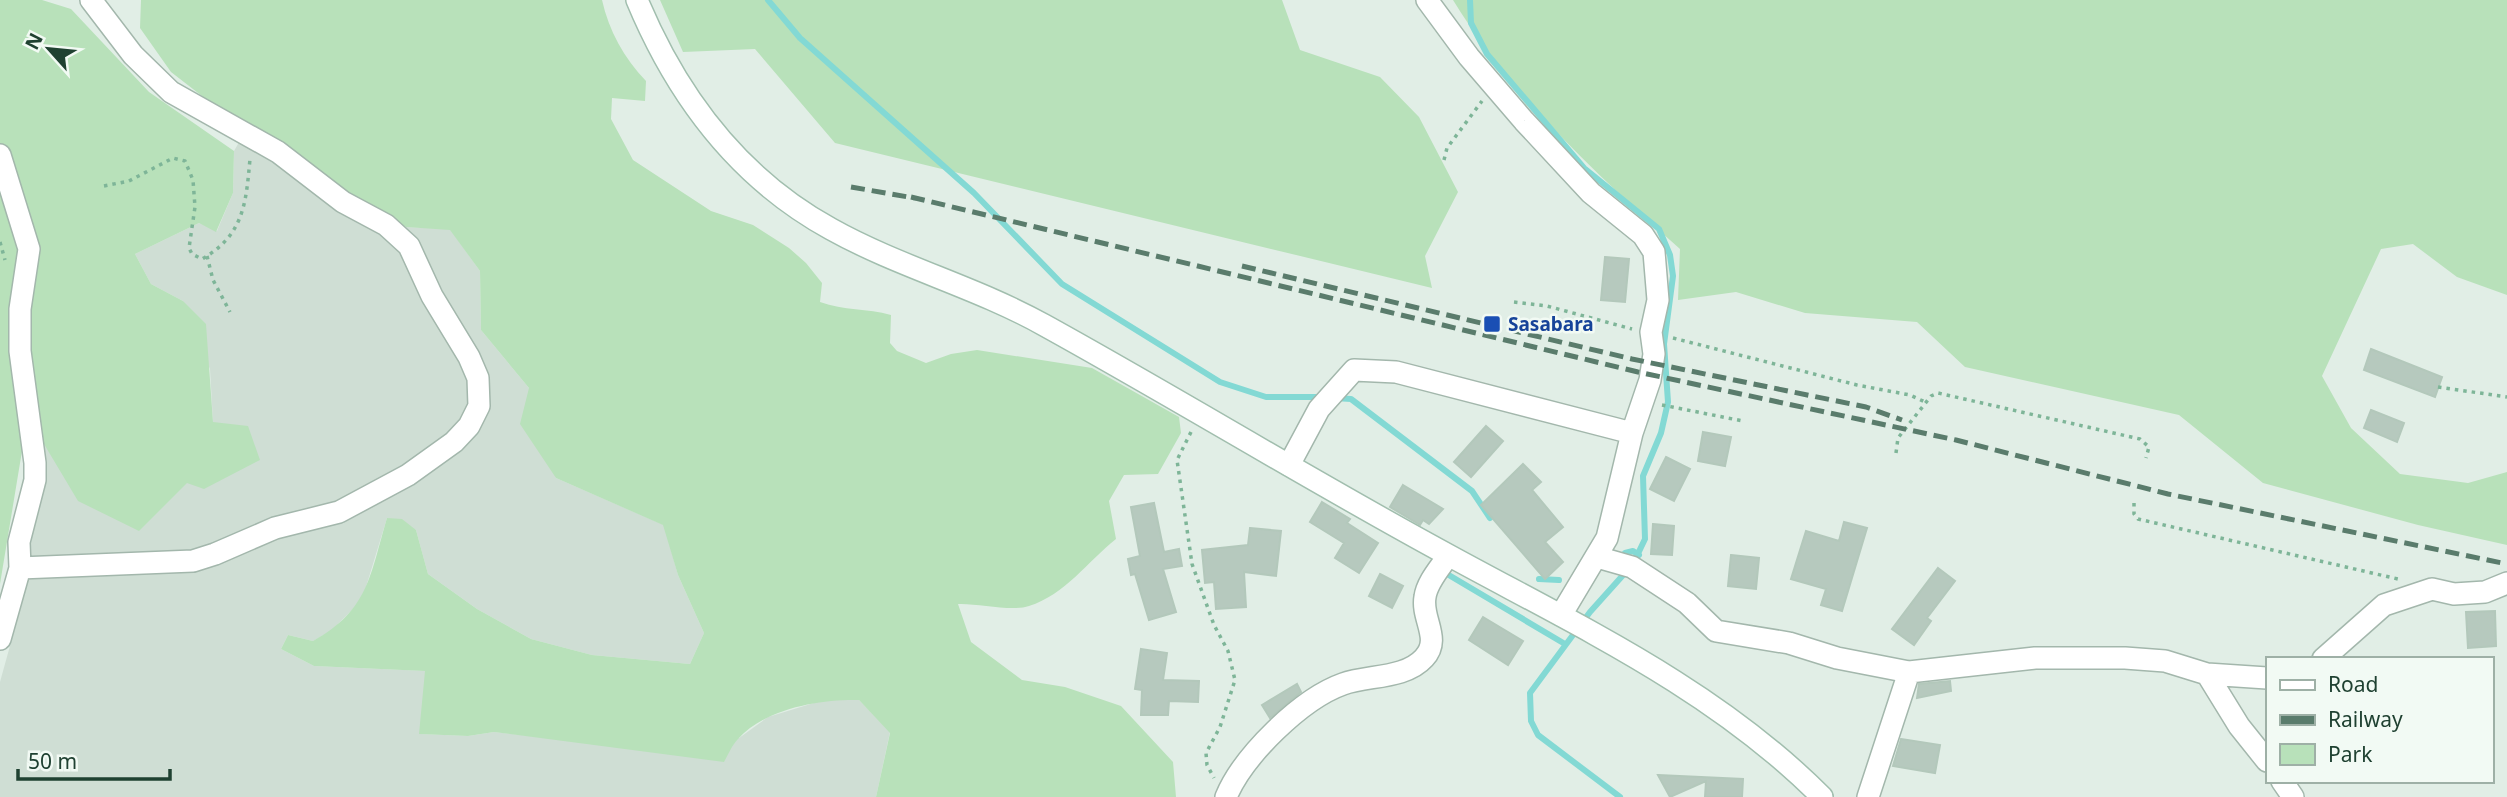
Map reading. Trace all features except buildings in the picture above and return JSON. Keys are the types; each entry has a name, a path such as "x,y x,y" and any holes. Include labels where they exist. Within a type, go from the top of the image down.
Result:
{"street":[{"path":"20,568 192,561 275,528 339,512 408,475 454,442 469,426 479,406 478,379 432,296 409,246 386,225 343,202 278,152 171,92 133,55 91,0"},
{"path":"637,0 670,72 711,128 743,163 789,202 830,229 867,247 1040,322 1448,555 1677,680 1755,737 1822,797"},
{"path":"1427,0 1491,83 1591,192 1643,235 1654,252 1658,278 1658,300 1651,332 1654,354 1607,538 1561,615"},
{"path":"0,156 22,217 29,249 20,309 20,351 35,480 19,542 20,568 0,639"},
{"path":"1289,465 1319,409 1354,370 1396,372 1632,433"},
{"path":"1228,792 1265,742 1325,693 1343,684 1399,671 1423,660 1432,639 1424,606 1425,595 1448,555"},
{"path":"1597,557 1632,567 1687,603 1716,631 1789,643 1837,658 1909,672 2035,658 2125,658 2165,661 2207,674 2266,677"},
{"path":"2325,657 2384,605 2432,589 2454,594 2485,592 2507,583"},
{"path":"1868,797 1909,672"},
{"path":"2207,674 2239,726 2266,760"}],"path":[{"path":"1444,160 1447,148 1480,105 1491,83"},
{"path":"103,186 129,181 173,158 185,161 193,180 195,207 189,248 192,254 202,259 216,251 243,214 254,138"},
{"path":"207,256 213,280 230,312"},
{"path":"1514,302 1547,306 1857,385 1910,395 1925,402"},
{"path":"2438,387 2507,397"},
{"path":"1896,453 1898,438 1925,402 1931,396 1945,394 2140,439 2149,447 2146,458"},
{"path":"1643,396 1661,405 1743,421"},
{"path":"1201,415 1181,446 1177,474 1199,588 1228,651 1234,680 1220,727 1206,753 1210,774 1228,792"},
{"path":"2134,503 2134,514 2138,519 2432,589"}],"shaded area":[{"path":"249,125 329,183 406,227 450,229 480,271 481,330 529,388 556,478 664,525 678,575 704,633 690,664 592,655 531,639 477,609 428,574 416,530 387,518 362,600 331,631 313,641 288,635 281,649 314,666 426,671 420,734 468,736 494,732 603,744 739,738 768,717 827,699 859,700 890,732 876,797 0,797 0,682 24,595 40,477 40,439 213,422 210,369 183,301 151,284 135,254 199,223 217,231 233,193 234,151"}],"green space":[{"path":"0,0 42,0 71,9 149,92 234,151 233,193 216,232 199,223 135,254 151,284 183,301 206,324 213,422 248,426 260,460 204,489 187,483 139,531 78,501 41,439 24,439 0,584"},
{"path":"141,0 602,0 618,44 646,81 645,101 612,98 611,119 633,160 711,211 753,225 789,248 822,283 820,302 891,315 890,343 897,351 926,363 951,354 977,350 1092,368 1179,417 1181,433 1158,474 1124,475 1109,501 1116,539 1065,586 1042,601 1022,608 958,604 971,642 1022,680 1065,687 1121,706 1173,762 1176,797 876,797 890,733 859,700 811,704 763,720 738,739 724,762 494,732 468,736 419,734 425,671 314,666 281,649 288,635 313,641 346,617 365,589 387,518 402,519 416,530 428,574 477,609 531,639 592,655 690,664 704,633 678,575 663,525 556,478 520,424 529,388 481,330 480,271 450,230 406,227 329,183 211,103 171,72 140,28"},
{"path":"660,0 1282,0 1300,50 1380,77 1419,117 1458,192 1425,256 1432,288 835,143 755,49 683,52"},
{"path":"1453,0 2507,0 2507,295 2457,277 2413,244 2381,249 2322,376 2351,428 2400,474 2468,483 2507,472 2507,545 2418,525 2263,483 2179,415 1965,367 1917,322 1805,313 1736,292 1678,300 1680,249 1617,192 1557,132 1502,69"}],"waterway":[{"path":"768,0 800,38 974,193 1062,284 1220,382 1266,397 1324,397"},
{"path":"1470,0 1471,23 1487,54 1584,168 1659,229 1670,255 1673,276 1664,344 1668,402 1661,433 1643,476 1645,539 1633,564 1590,612 1530,693 1531,721 1538,735 1620,797"},
{"path":"1335,398 1351,399 1472,491 1490,518"},
{"path":"1625,553 1633,551 1639,555"},
{"path":"1442,571 1565,644"},
{"path":"1539,579 1559,580"}],"railway":[{"path":"851,187 920,199"},
{"path":"911,197 1638,372 1956,440 2168,494 2507,564"},
{"path":"1242,266 1632,359 1866,407 1902,420"}],"place":[{"name":"Sasabara","path":"1492,324"}]}
